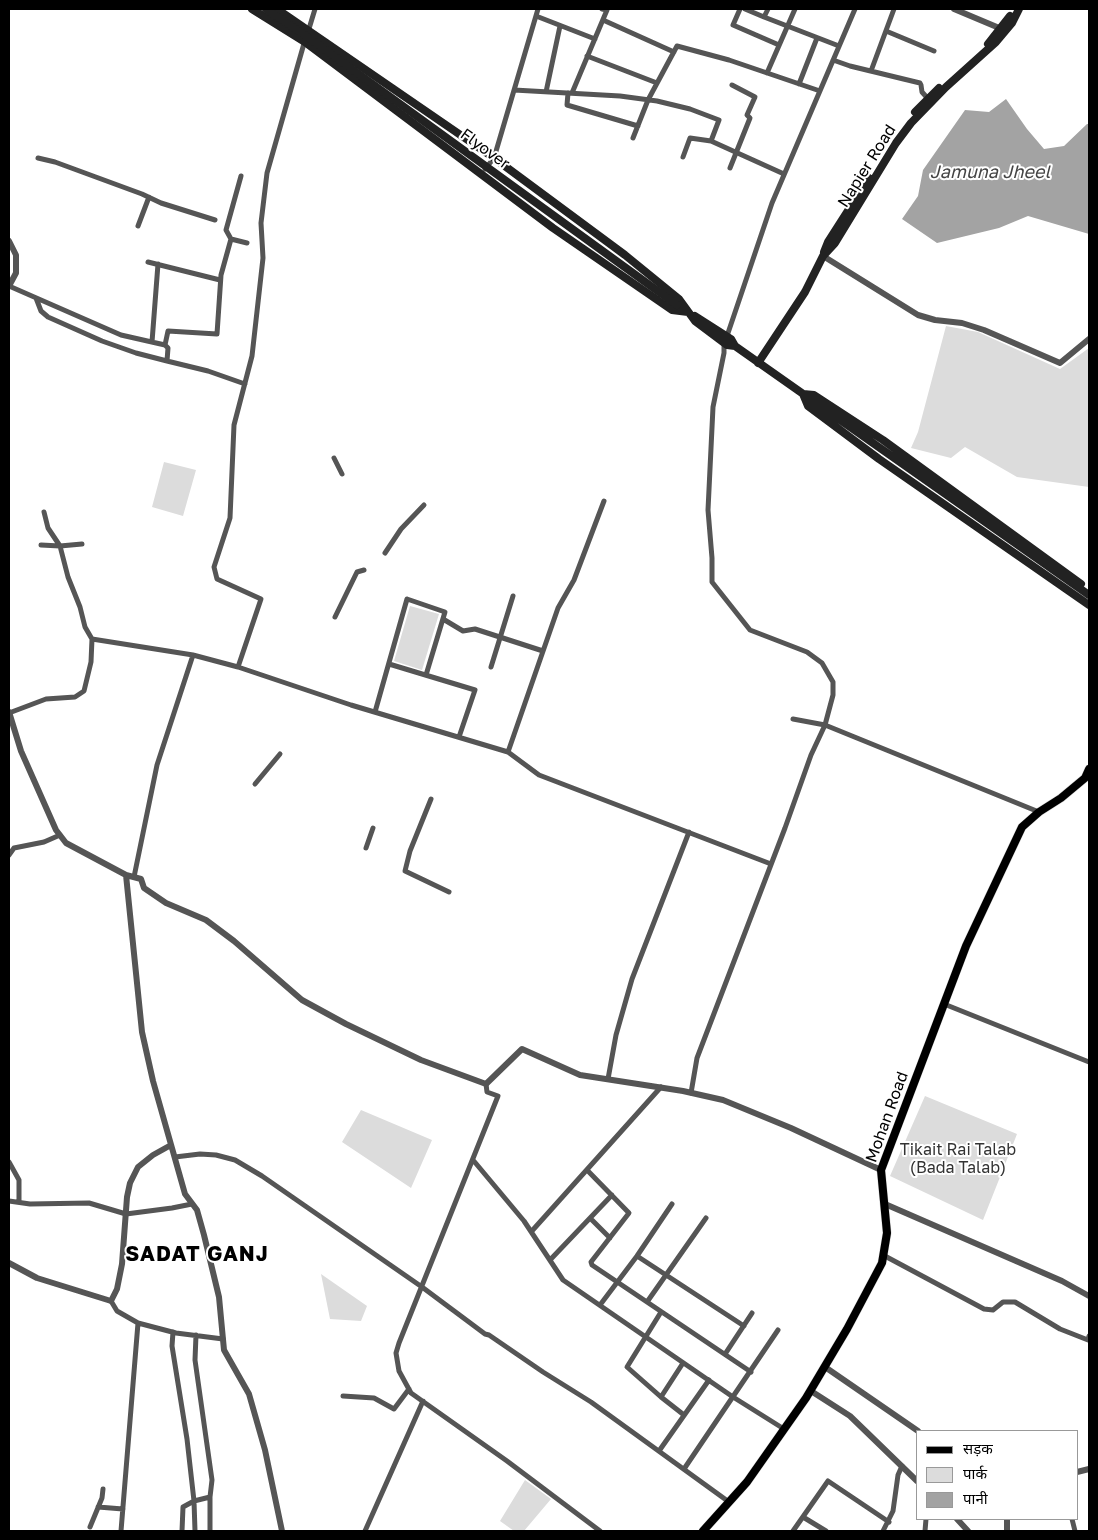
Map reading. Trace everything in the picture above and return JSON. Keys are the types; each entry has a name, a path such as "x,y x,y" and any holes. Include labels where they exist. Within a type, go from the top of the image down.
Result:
{"main road":[{"path":"252,9 305,42 553,228 672,310 698,317 713,331 726,339 731,339 735,346 760,360 803,394 1089,595"},
{"name":"Flyover","path":"266,9 690,314"},
{"path":"277,9 494,158 625,255 679,299 690,314"},
{"path":"1003,30 1013,9"},
{"name":"Napier Road","path":"760,360 805,292 823,256 835,243 896,143 930,100 996,42 1003,30 1012,23 1019,9"},
{"path":"803,394 814,395 882,440 1089,589"},
{"path":"803,394 808,406 879,459 1089,605"},
{"name":"Mohan Road","path":"703,1531 747,1482 811,1391 882,1262 887,1233 881,1170 966,946 1022,827 1039,812 1061,798 1085,778 1089,772"}],"street":[{"path":"238,666 261,600 217,579 214,567 230,518 234,425 252,356 263,258 261,223 267,173 315,9"},
{"path":"481,174 494,158 538,9"},
{"path":"602,9 607,10 570,93 567,105 638,126"},
{"path":"740,9 733,25 779,45"},
{"path":"744,9 839,46"},
{"path":"764,17 768,9"},
{"path":"767,73 795,9"},
{"path":"691,1093 697,1058 811,755 825,725 833,695 833,682 822,663 807,652 750,630 712,582 708,510 713,407 726,339 772,203 855,9"},
{"path":"871,71 894,9"},
{"path":"954,9 1003,30"},
{"path":"536,16 595,39"},
{"path":"603,20 674,52"},
{"path":"546,92 560,26"},
{"path":"886,32 934,51"},
{"path":"800,84 817,38"},
{"path":"633,138 648,100 677,46 729,60 820,91"},
{"path":"587,56 657,83"},
{"path":"833,60 920,83 922,85 922,92 930,100"},
{"path":"730,168 750,118 747,115 755,97 732,86"},
{"path":"514,90 648,100 690,109 719,120 711,142"},
{"path":"683,157 690,138 711,142 784,174"},
{"path":"38,158 55,162 161,203 215,220"},
{"path":"242,176 226,230 231,238 247,243"},
{"path":"138,226 149,197"},
{"path":"167,361 168,348 165,345 168,330 217,334 220,280 231,238"},
{"path":"9,241 16,255 16,274 9,286 121,335 165,345"},
{"path":"823,256 918,315 935,320 962,323 984,330 1060,363 1089,339"},
{"path":"148,262 220,280"},
{"path":"152,342 158,264"},
{"path":"36,298 41,311 48,317 102,341 136,353 208,371 245,384"},
{"path":"72,328 77,316"},
{"path":"334,458 342,474"},
{"path":"508,752 558,608 574,580 604,501"},
{"path":"385,554 401,529 424,505"},
{"path":"44,512 48,528 60,546 85,627 92,639 91,662 84,691 75,697 46,699 9,713 21,751 56,830 66,843 126,875 141,879 144,888 166,903 206,920 234,940 302,1000 346,1024 421,1060 486,1084"},
{"path":"41,545 82,544"},
{"path":"335,617 357,572 364,570"},
{"path":"492,667 513,596"},
{"path":"375,712 407,600 445,612 426,675"},
{"path":"443,619 463,631 475,629 543,651"},
{"path":"92,639 193,655 238,666 375,712 508,752 540,775 771,864"},
{"path":"134,877 157,765 193,655"},
{"path":"389,664 475,690 459,737"},
{"path":"793,719 825,725 1039,812"},
{"path":"255,784 280,754"},
{"path":"431,799 410,851 405,871 449,892"},
{"path":"366,848 373,828"},
{"path":"608,1079 616,1035 632,979 689,832"},
{"path":"9,855 14,848 44,842 60,835"},
{"path":"126,875 142,1032 153,1080 185,1194 196,1210 204,1235 219,1297 224,1350 250,1394 265,1450 282,1531"},
{"path":"944,1004 1089,1062"},
{"path":"486,1084 522,1049 580,1075 723,1100 791,1128 881,1170"},
{"path":"486,1084 487,1092 498,1096 396,1353 399,1371 411,1393 600,1531"},
{"path":"531,1232 661,1088"},
{"path":"111,1301 117,1289 122,1264 130,1183 138,1167 153,1155 171,1145"},
{"path":"174,1157 200,1154 235,1160 262,1176 485,1334 591,1402 729,1502"},
{"path":"473,1160 531,1232 563,1280 733,1397 784,1429"},
{"path":"9,1162 19,1180 19,1202"},
{"path":"587,1170 629,1214 591,1264 751,1372"},
{"path":"550,1260 612,1195"},
{"path":"9,1202 30,1204 89,1203 126,1214 192,1204"},
{"path":"600,1305 638,1256 672,1204"},
{"path":"885,1204 1062,1281 1089,1296"},
{"path":"590,1218 610,1238"},
{"path":"647,1302 706,1218"},
{"path":"883,1255 984,1309 993,1310 1003,1302 1015,1302 1060,1329 1088,1340 1089,1336"},
{"path":"638,1256 744,1326"},
{"path":"9,1263 37,1278 111,1301 117,1311 138,1323 173,1332 223,1339"},
{"path":"661,1312 627,1368 684,1415"},
{"path":"725,1354 752,1313"},
{"path":"121,1531 138,1323"},
{"path":"684,1469 778,1330"},
{"path":"173,1332 172,1346 187,1439 194,1501 195,1531"},
{"path":"196,1336 195,1360 212,1480 210,1531"},
{"path":"661,1397 683,1363"},
{"path":"825,1367 917,1430"},
{"path":"659,1451 709,1380"},
{"path":"343,1396 374,1398 385,1402 391,1409 394,1409 409,1389"},
{"path":"811,1391 850,1416 916,1480"},
{"path":"366,1531 423,1401"},
{"path":"883,1531 893,1511 898,1475 902,1466"},
{"path":"793,1531 828,1481 889,1522"},
{"path":"90,1527 103,1489"},
{"path":"182,1531 183,1507 194,1501 210,1497"},
{"path":"98,1506 124,1509"},
{"path":"803,1517 826,1531"},
{"path":"958,1520 968,1531"}],"green space":[{"path":"946,326 978,332 1060,369 1089,348 1089,487 1017,477 965,447 951,458 911,448 918,432"},
{"path":"164,462 196,470 183,516 152,507"},
{"path":"410,606 439,614 422,670 394,661"},
{"name":"Tikait Rai Talab (Bada Talab)","path":"925,1096 1017,1134 983,1220 890,1176"},
{"path":"361,1110 432,1140 411,1188 342,1142"},
{"path":"321,1274 367,1306 361,1321 330,1319"},
{"path":"525,1480 551,1499 524,1531 514,1531 500,1521"}],"water":[{"name":"Jamuna Jheel","path":"1006,99 1044,149 1064,146 1089,124 1089,234 1028,216 999,228 937,243 902,219 918,196 923,170 965,110 989,112"}],"district":[{"name":"SADAT GANJ","path":"197,1254"}]}
